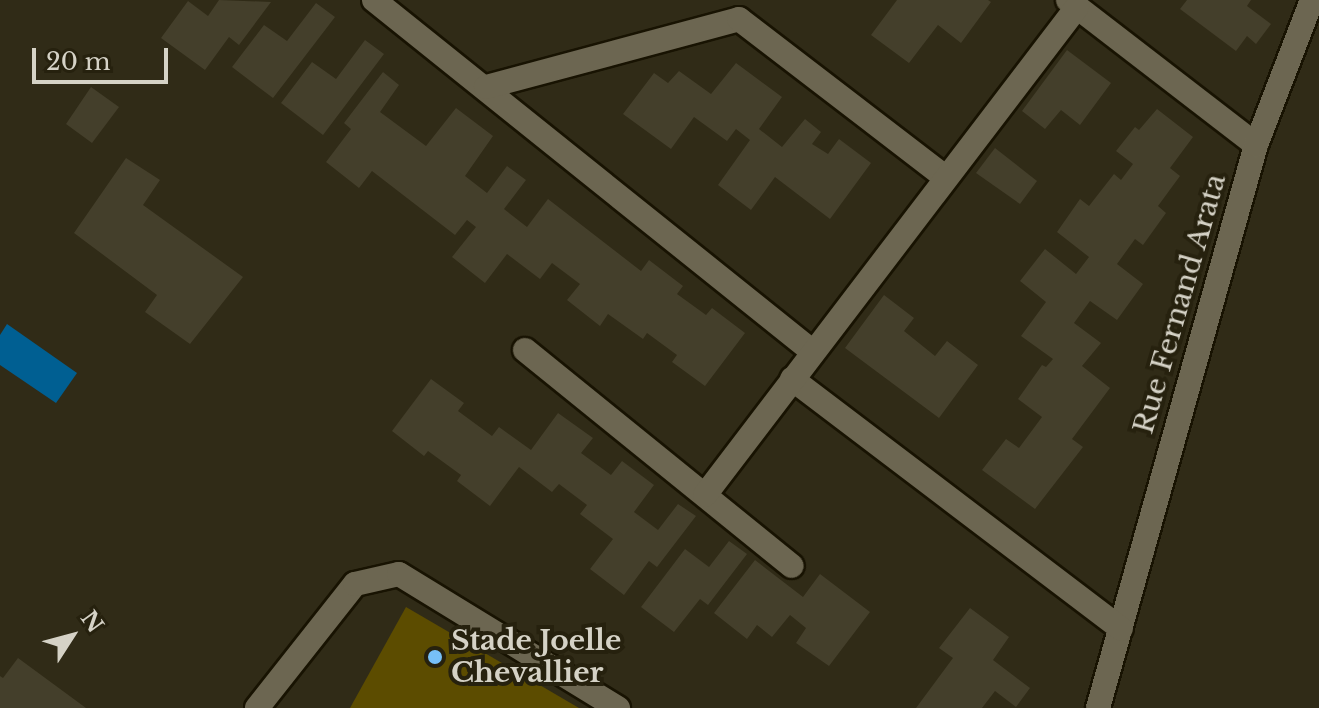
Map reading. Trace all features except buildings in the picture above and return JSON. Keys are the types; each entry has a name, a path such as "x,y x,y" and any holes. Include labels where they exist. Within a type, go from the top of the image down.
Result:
{"street":[{"path":"374,0 813,352"},
{"path":"1256,145 1312,0"},
{"path":"705,495 946,178 1072,4"},
{"name":"Rue Fernand Arata","path":"1072,4 1256,145 1098,708"},
{"path":"486,87 739,19 946,178"},
{"path":"525,350 792,566"},
{"path":"792,379 1121,629"},
{"path":"257,708 355,584 399,574 618,708"}],"shaded area":[{"name":"Stade Joelle Chevallier","path":"406,607 579,708 350,708"}],"water":[{"path":"7,324 77,373 56,403 0,365 0,335"}],"place":[{"name":"Stade Joelle Chevallier","path":"435,657"}]}
